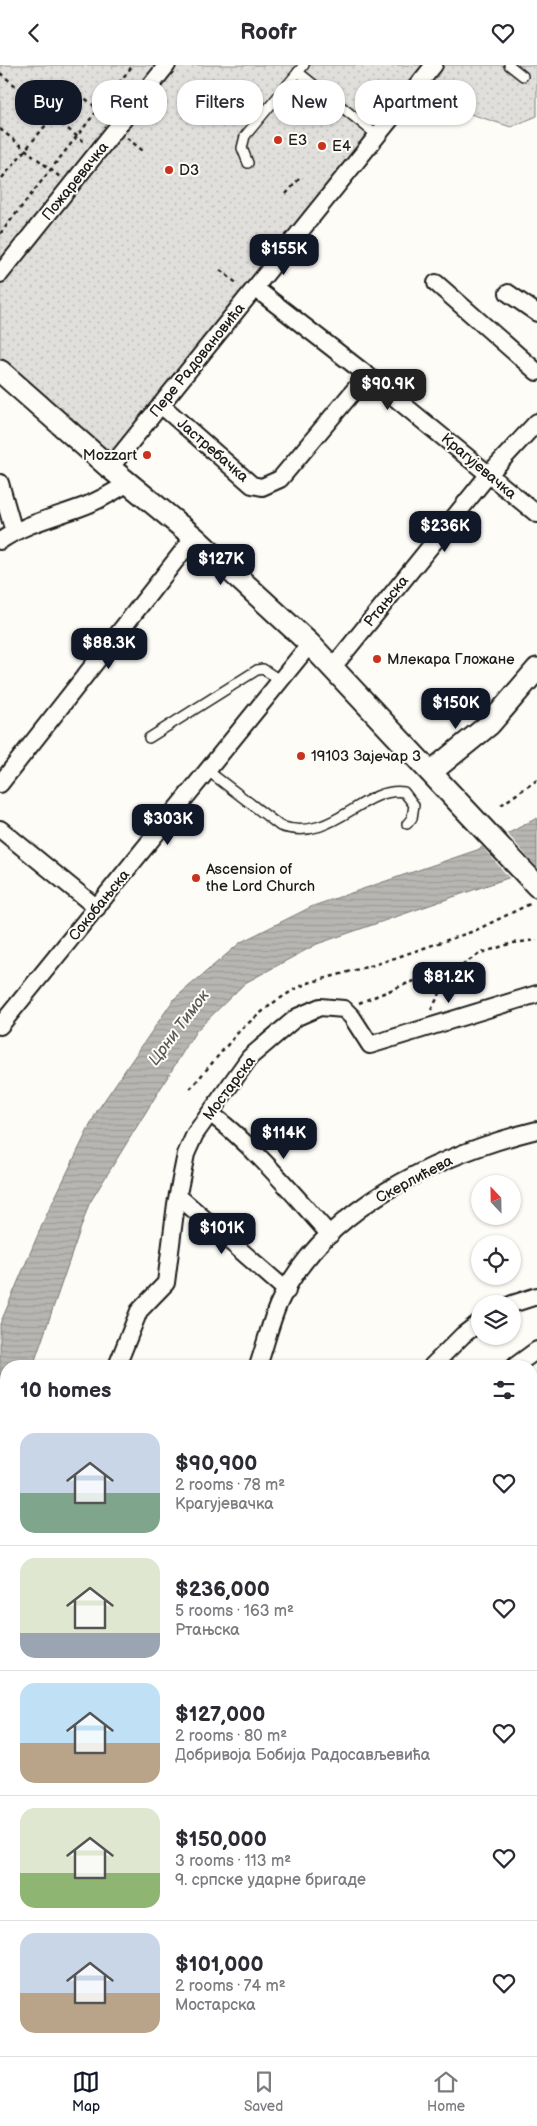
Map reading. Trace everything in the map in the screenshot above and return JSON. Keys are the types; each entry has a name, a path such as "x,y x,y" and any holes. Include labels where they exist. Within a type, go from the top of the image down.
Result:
{"street":[{"name":"Пожаревачка","path":"0,273 167,65"},
{"name":"Пере Радовановића","path":"110,468 434,65"},
{"path":"436,283 537,372"},
{"name":"Крагујевачка","path":"253,291 367,375 537,514"},
{"path":"508,293 537,313"},
{"path":"0,371 110,468 194,537 310,644 537,886"},
{"name":"Јастребачка","path":"161,405 252,485 262,487 280,479 367,375"},
{"name":"Ртањска","path":"332,667 489,474 537,422"},
{"path":"0,483 14,532"},
{"path":"0,541 31,523 98,501 128,483"},
{"path":"0,784 194,537"},
{"name":"Сокобањска","path":"0,1026 310,644"},
{"path":"431,772 490,725 537,669"},
{"path":"0,829 97,908"},
{"path":"344,1009 352,1017 370,1045 537,994"},
{"name":"Мостарска","path":"119,1360 139,1311 166,1283 178,1195 186,1154 195,1135 250,1057 297,1017 320,1007 344,1009"},
{"path":"210,1113 228,1127 275,1173 330,1235"},
{"name":"Скерлићева","path":"260,1360 278,1305 299,1271 330,1235 378,1196 398,1184 463,1153 537,1130"},
{"path":"178,1195 287,1291"},
{"path":"521,1301 537,1296"},
{"path":"438,1360 471,1329"},
{"path":"524,1360 537,1350"}],"lane":[{"path":"509,65 523,77"},
{"path":"248,163 242,149 246,136 301,69 378,136"},
{"path":"150,738 257,669 263,669 281,681"},
{"path":"208,771 280,826 291,829 303,830 321,827 383,794 395,790 404,792 414,805 412,818 407,823"}],"path":[{"path":"122,80 133,65"},
{"path":"0,73 15,85"},
{"path":"82,96 92,104"},
{"path":"0,234 92,119"},
{"path":"2,178 46,125"},
{"path":"64,125 98,153"},
{"path":"0,129 71,186"},
{"path":"117,129 142,151"},
{"path":"286,194 299,179"},
{"path":"220,270 253,291"},
{"path":"501,805 537,780"},
{"path":"190,1089 241,1029 272,1003 295,989 308,983 374,965 474,931 527,907 537,899"},
{"path":"344,1009 391,989 452,971 481,953 513,943 537,940"},
{"path":"421,1029 452,971"}],"shaded area":[{"path":"0,65 537,65 537,116 511,127 476,116 476,80 355,80 355,125 398,125 116,457 0,360"}],"water":[{"name":"Црни Тимок","path":"537,818 537,868 317,944 245,983 196,1031 89,1204 35,1360 0,1360 0,1324 45,1218 97,1111 174,999 241,942 313,906 477,850"}],"pier":[{"path":"506,832 537,870 511,880 481,845"}],"place":[{"name":"E3","path":"278,140"},
{"name":"E4","path":"322,146"},
{"name":"D3","path":"169,170"},
{"name":"Mozzart","path":"147,455"},
{"name":"Млекара Гложане","path":"377,659"},
{"name":"19103 Зајечар 3","path":"301,756"},
{"name":"Ascension of the Lord Church","path":"196,878"}]}
